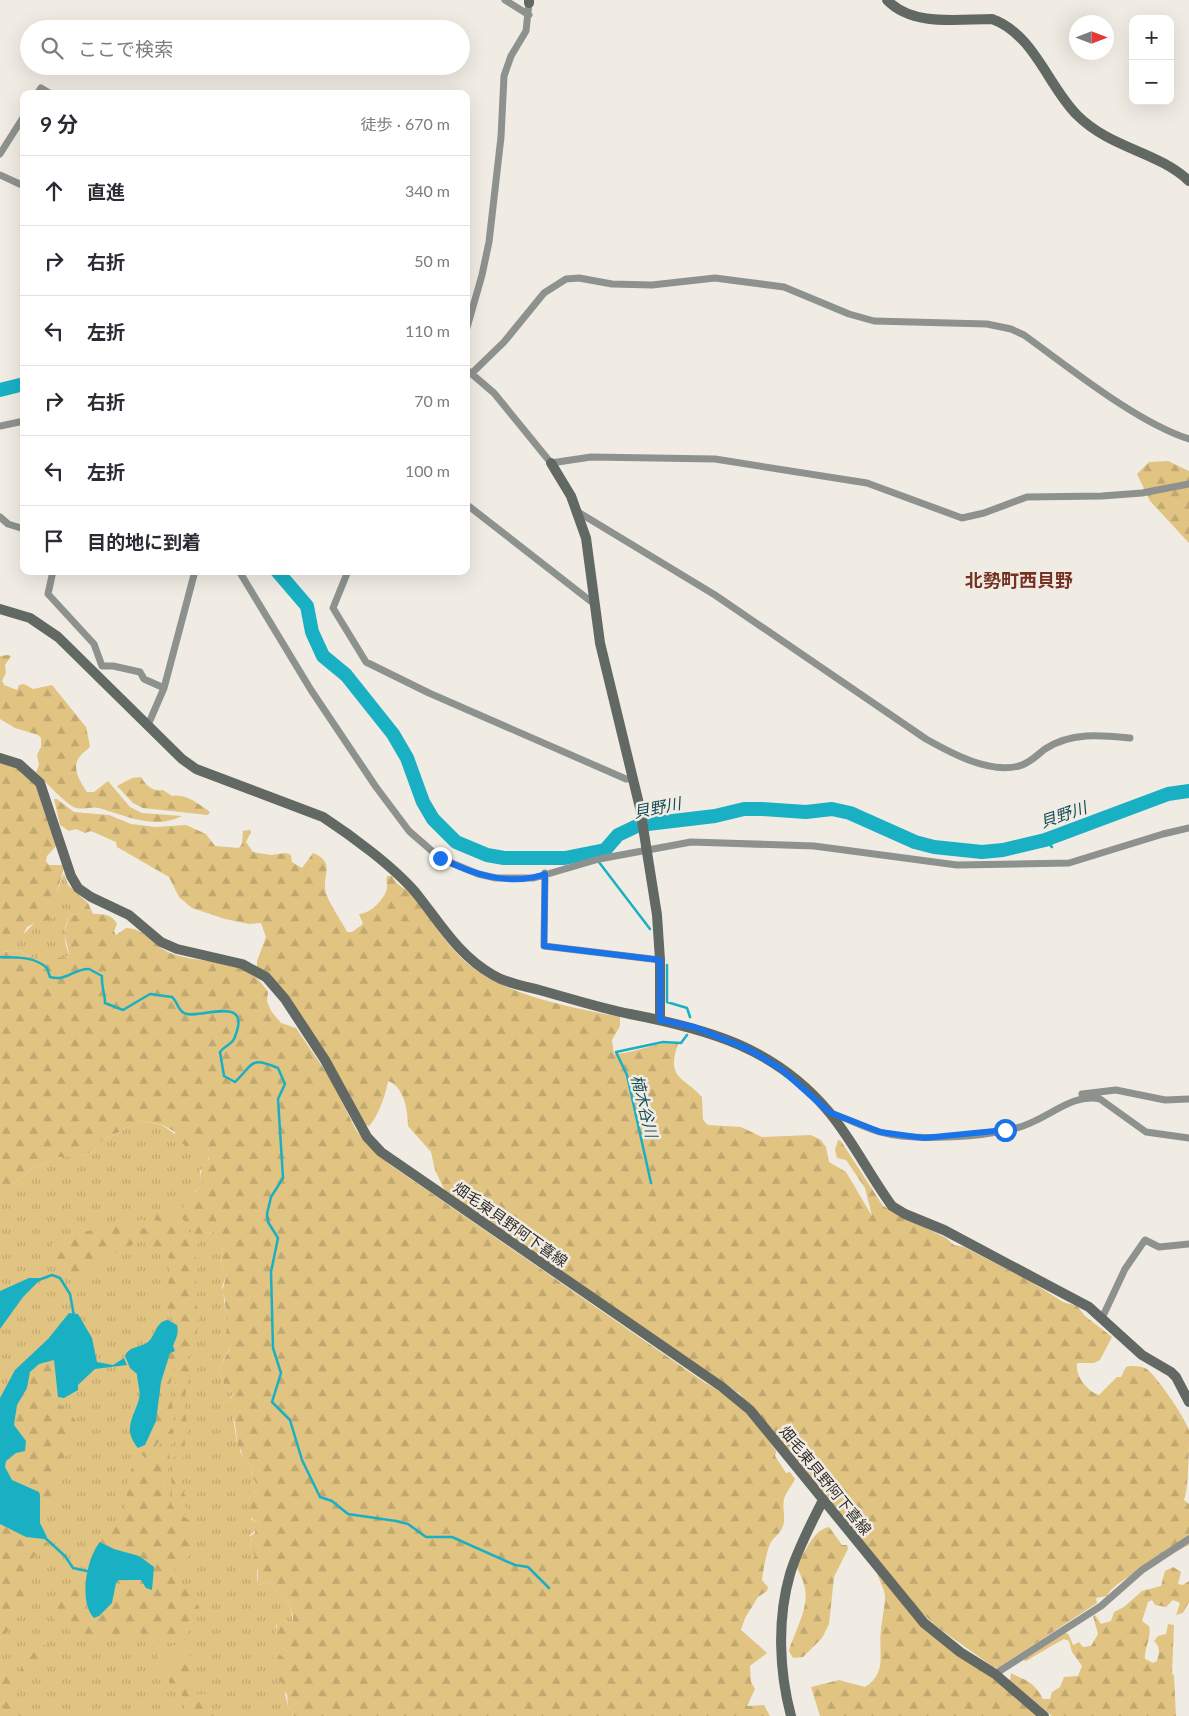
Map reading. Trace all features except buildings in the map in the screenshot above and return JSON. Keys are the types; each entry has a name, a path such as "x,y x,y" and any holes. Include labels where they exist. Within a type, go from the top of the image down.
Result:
{"street":[{"path":"505,0 529,15"},
{"path":"887,0 893,6 910,15 927,19 992,19 1000,22 1023,42 1039,61 1057,91 1091,127 1115,142 1166,164 1189,181"},
{"path":"470,317 482,276 489,242 506,70 526,31 529,2"},
{"path":"0,154 20,122"},
{"path":"0,174 20,184"},
{"path":"470,370 504,342 544,293 561,280 579,278 612,284 652,285 715,278 784,287 849,314 874,321 987,324 1011,329 1024,335 1141,415 1175,434 1189,439"},
{"path":"470,372 494,393 552,463 578,512 586,538 593,603 600,643 640,808 647,849 657,915 660,960 660,1020"},
{"path":"0,426 20,421"},
{"path":"552,463 591,456 715,458 867,483 962,518 984,513 1027,497 1102,496 1142,493 1189,484"},
{"path":"470,507 593,603"},
{"path":"578,512 715,595 918,734 962,759 995,767 1019,767 1046,749 1070,738 1102,735 1130,738"},
{"path":"0,517 8,524 20,528"},
{"path":"52,575 48,594 94,644 102,666 118,667 140,672 144,679 164,688"},
{"path":"148,725 164,688 194,575"},
{"path":"241,575 306,682 370,779 409,831 425,847 440,858 478,874 496,878 534,878 599,859 691,842 801,845 853,850 950,864 1050,864 1074,861 1189,828"},
{"path":"346,575 333,608 366,662 429,693 626,779 633,779"},
{"path":"0,609 30,618 44,625 182,759 196,769 323,816 337,826 403,879 455,945 476,965 495,977 516,985 594,1007 660,1020 717,1035 763,1057 789,1076 829,1112 892,1206 985,1251 1089,1307 1142,1355 1171,1372 1176,1377 1189,1402"},
{"name":"畑毛東貝野阿下喜線","path":"0,758 19,764 40,783 71,876 78,888 91,897 129,915 161,942 177,950 242,964 266,977 284,999 325,1060 367,1137 381,1152 722,1387 750,1410 924,1623 960,1652 994,1674 1044,1716"},
{"path":"545,874 544,946 660,960"},
{"path":"829,1112 880,1132 924,1138 1018,1128 1053,1113 1085,1093 1110,1090 1141,1093 1165,1100 1189,1099"},
{"path":"1076,1099 1083,1096 1100,1098 1146,1132 1189,1138"},
{"path":"1102,1318 1125,1269 1145,1240 1159,1246 1189,1244"},
{"path":"791,1716 782,1656 785,1602 790,1575 799,1549 823,1500"},
{"path":"994,1674 1101,1606 1142,1570 1189,1539"}],"green space":[{"path":"1168,461 1189,471 1189,543 1150,501 1137,474 1149,462"},
{"path":"0,656 11,656 5,665 6,673 2,681 4,685 17,690 19,685 24,684 33,689 52,685 86,727 90,746 78,760 76,769 79,779 87,792 94,792 108,781 130,807 142,813 182,816 172,820 151,822 97,808 76,808 55,792 36,772 39,765 37,755 41,747 41,738 38,735 15,728 0,719"},
{"path":"0,763 17,768 35,783 57,845 47,856 46,861 49,865 63,865 64,868 57,892 59,902 54,916 49,920 27,927 20,940 3,952 19,950 35,959 38,958 38,952 46,951 57,957 70,956 64,934 69,916 78,914 80,908 88,903 93,914 107,915 113,918 117,924 114,931 116,935 126,928 132,929 143,934 168,952 235,966 247,971 268,992 267,1001 271,1011 281,1023 296,1028 330,1078 356,1130 366,1143 389,1164 704,1382 734,1400 763,1432 776,1451 775,1456 786,1473 790,1472 795,1479 784,1499 783,1526 771,1542 767,1555 762,1580 768,1587 767,1591 758,1597 745,1618 741,1630 767,1653 750,1666 751,1682 755,1689 747,1706 764,1705 770,1716 292,1716 294,1710 288,1707 287,1694 281,1689 282,1683 277,1678 278,1662 274,1658 266,1657 268,1653 274,1653 286,1659 289,1657 287,1651 278,1647 274,1635 277,1628 275,1616 293,1627 293,1618 290,1606 271,1584 266,1582 258,1585 258,1570 253,1560 255,1555 250,1547 252,1539 249,1537 255,1533 256,1522 249,1516 249,1509 251,1499 257,1491 257,1485 252,1476 252,1467 243,1458 241,1450 238,1448 235,1423 228,1403 233,1394 224,1384 219,1368 230,1349 226,1341 229,1316 222,1291 227,1274 221,1266 223,1245 218,1241 214,1232 203,1233 199,1237 196,1235 181,1217 185,1200 202,1186 201,1171 209,1159 209,1149 194,1151 192,1146 185,1146 176,1137 175,1132 163,1125 141,1121 103,1140 92,1152 78,1157 54,1157 50,1162 31,1169 12,1185 0,1185"},
{"path":"141,777 153,789 163,790 172,796 177,795 187,798 210,812 208,815 143,808 133,803 117,786 132,778"},
{"path":"54,799 57,799 74,812 109,815 131,824 156,827 186,825 206,834 215,846 239,848 242,844 243,831 250,830 251,832 246,842 253,852 271,855 286,853 291,855 292,862 302,868 313,853 324,861 327,870 326,893 347,932 352,932 363,924 359,914 372,909 380,901 386,892 387,876 392,876 398,884 413,896 455,951 472,967 488,978 543,1000 620,1017 620,1026 612,1040 614,1054 630,1052 654,1045 678,1044 674,1064 675,1071 678,1076 702,1097 703,1120 708,1125 741,1127 762,1137 811,1135 821,1140 826,1147 829,1162 846,1172 872,1216 865,1188 846,1160 837,1158 835,1150 838,1140 841,1141 883,1206 946,1238 954,1245 964,1247 1028,1280 1063,1302 1077,1306 1085,1316 1112,1337 1100,1360 1094,1363 1077,1363 1080,1378 1091,1391 1099,1395 1117,1377 1121,1377 1128,1366 1145,1368 1149,1371 1177,1407 1189,1431 1188,1476 1184,1500 1189,1504 1189,1545 1130,1576 1111,1590 1108,1596 1096,1598 1097,1603 998,1668 993,1667 936,1626 919,1610 739,1393 704,1371 446,1193 435,1170 431,1152 408,1126 404,1100 398,1088 388,1081 381,1105 375,1117 369,1126 363,1124 348,1094 257,967 257,961 266,937 261,923 249,924 225,919 192,908 179,897 169,877 117,847 116,842 91,831 85,833 76,829 69,831 60,825"},
{"path":"64,874 68,885 88,903 80,908 78,914 69,916 67,921 65,941 70,956 61,958 51,957 50,954 35,959 19,950 2,952 40,917 53,900"},
{"path":"141,1121 162,1125 192,1146 208,1148 209,1151 208,1160 200,1171 202,1186 193,1193 203,1233 214,1232 223,1245 221,1266 227,1274 222,1287 229,1316 226,1337 230,1348 219,1368 224,1384 233,1394 230,1398 237,1443 243,1458 252,1467 252,1476 257,1485 257,1491 254,1493 251,1519 256,1522 256,1530 249,1536 252,1538 250,1547 256,1555 254,1561 257,1567 258,1582 259,1585 266,1582 271,1584 290,1606 294,1628 283,1620 276,1623 278,1647 287,1651 290,1657 286,1659 273,1652 278,1662 288,1707 294,1710 292,1716 0,1716 0,1185 12,1185 31,1169 50,1162 54,1157 78,1157 92,1152 103,1140"},
{"path":"151,1213 172,1214 199,1242 194,1250 198,1265 196,1284 188,1290 194,1295 199,1314 195,1352 179,1364 172,1373 170,1388 174,1420 151,1453 145,1458 137,1450 152,1432 161,1382 170,1353 175,1351 172,1347 177,1337 177,1325 169,1312 165,1300 170,1259 158,1249 139,1241 130,1246 119,1246 116,1253 96,1261 84,1275 75,1275 59,1265 42,1259 51,1244 71,1235 123,1225 143,1219 146,1223 129,1233 147,1227 162,1225 159,1221 147,1219"},
{"path":"54,1360 58,1389 57,1401 66,1411 71,1413 78,1425 72,1441 67,1445 68,1455 61,1459 65,1470 56,1482 59,1492 52,1502 41,1500 39,1492 12,1480 5,1467 6,1461 20,1451 19,1430 14,1425 17,1405 27,1388 30,1372 39,1364"},
{"path":"187,1363 192,1370 184,1404 188,1431 185,1440 186,1457 181,1458 179,1483 185,1485 184,1494 189,1500 184,1505 191,1512 190,1516 180,1512 172,1491 173,1463 179,1428 174,1384 177,1370"},
{"path":"171,1429 174,1429 168,1466 168,1485 171,1503 177,1511 192,1523 195,1531 192,1554 177,1565 171,1576 178,1585 186,1585 192,1590 192,1595 189,1597 190,1606 196,1603 199,1606 198,1616 194,1614 193,1629 187,1632 186,1640 174,1643 160,1643 156,1637 144,1637 140,1632 132,1632 132,1636 125,1635 120,1639 93,1639 71,1633 68,1627 59,1625 43,1641 53,1626 56,1610 65,1596 74,1584 87,1575 87,1608 90,1613 99,1616 112,1603 117,1581 141,1580 145,1584 154,1567 139,1556 114,1549 101,1542 102,1536 121,1517 127,1497 127,1477 132,1468 145,1462 155,1452"},
{"path":"0,1524 26,1537 41,1538 48,1544 31,1559 27,1580 24,1584 27,1604 3,1638 0,1638"},
{"path":"829,1527 842,1545 847,1545 848,1549 834,1577 829,1624 822,1638 803,1657 793,1658 789,1651 804,1610 806,1593 797,1567 814,1537 823,1529"},
{"path":"1173,1567 1181,1572 1178,1584 1183,1585 1189,1581 1189,1602 1183,1613 1176,1615 1180,1603 1173,1600 1166,1607 1155,1605 1152,1600 1148,1602 1142,1621 1149,1626 1150,1630 1145,1659 1153,1663 1157,1661 1159,1653 1159,1648 1154,1641 1158,1636 1166,1634 1168,1624 1174,1625 1172,1674 1174,1675 1176,1716 1052,1716 1010,1681 1011,1673 1033,1685 1043,1699 1050,1699 1052,1692 1060,1687 1064,1677 1078,1676 1082,1666 1072,1652 1069,1641 1064,1639 1026,1661 1023,1660 1065,1632 1069,1635 1073,1645 1079,1642 1083,1647 1091,1646 1098,1634 1093,1616 1095,1615 1101,1624 1111,1621 1114,1612 1124,1607 1142,1591 1161,1586 1165,1571"},
{"path":"877,1573 983,1671 1040,1716 820,1716 811,1687 839,1680 865,1687 877,1675 880,1662 880,1638 885,1595"},
{"path":"39,1645 49,1646 50,1657 33,1671 33,1678 24,1684 16,1695 18,1699 15,1702 21,1716 6,1716 2,1703 5,1697 0,1691 0,1670 15,1678"},
{"path":"174,1645 186,1649 192,1661 191,1691 195,1694 208,1694 212,1708 220,1716 190,1716 187,1712 181,1692 174,1683 170,1684 164,1665 157,1657 157,1648 164,1649 165,1660 174,1661 176,1657 170,1646"}],"water":[{"path":"29,1278 39,1278 39,1281 23,1297 0,1329 0,1291"},
{"path":"69,1313 78,1314 92,1338 97,1362 113,1365 124,1358 127,1365 95,1369 78,1385 78,1390 64,1398 58,1397 54,1360 39,1364 30,1372 27,1388 17,1405 14,1425 26,1441 25,1451 16,1453 6,1461 5,1467 12,1480 39,1492 40,1495 40,1523 47,1537 44,1539 26,1537 0,1524 0,1398 15,1370 48,1339"},
{"path":"168,1320 177,1325 173,1346 175,1351 170,1353 161,1382 156,1421 145,1445 138,1448 133,1441 130,1429 132,1417 139,1399 137,1374 130,1368 125,1356 129,1350 148,1342 161,1323"},
{"path":"100,1542 114,1549 139,1556 154,1567 152,1590 146,1588 141,1580 119,1580 116,1583 112,1603 99,1616 94,1618 89,1611 85,1591 91,1558"}],"waterway":[{"name":"貝野川","path":"0,390 20,385"},
{"name":"貝野川","path":"280,575 307,606 312,632 323,656 346,675 393,734 407,758 423,802 433,819 456,842 487,855 504,858 565,858 605,850 618,835 639,825 715,816 744,809 806,812 832,809 850,813 915,842 934,847 982,852 1003,850 1045,840 1168,794 1189,791"},
{"path":"1045,840 1052,847"},
{"name":"楠木谷川","path":"592,853 650,929"},
{"path":"0,957 25,958 37,961 47,968 50,977 56,978 89,969 102,976 105,1003 123,1010 150,994 172,997 184,1013 222,1011 231,1012 237,1016 238,1024 234,1039 220,1052 224,1076 235,1082 249,1066 257,1062 278,1068 285,1084 278,1099 283,1178 271,1197 267,1214 268,1222 278,1238 271,1272 273,1348 281,1373 272,1402 290,1420 302,1460 320,1497 332,1501 348,1514 408,1524 426,1537 452,1537 515,1565 528,1567 549,1588"},
{"name":"楠木谷川","path":"667,965 667,1002 687,1008 690,1017"},
{"name":"楠木谷川","path":"651,1183 627,1075 616,1052 663,1042 681,1043 687,1035"},
{"path":"36,1281 52,1275 60,1278 70,1294 74,1316"},
{"path":"43,1536 65,1556 73,1568 87,1571"}],"district":[{"name":"北勢町西貝野","path":"1019,580"}],"route":[{"path":"440,858 461,868 496,878 534,878 545,874 544,946 660,960 660,1020 694,1027 717,1035 763,1057 811,1094 829,1112 855,1120 880,1132 900,1136 924,1138 1005,1130"}]}
